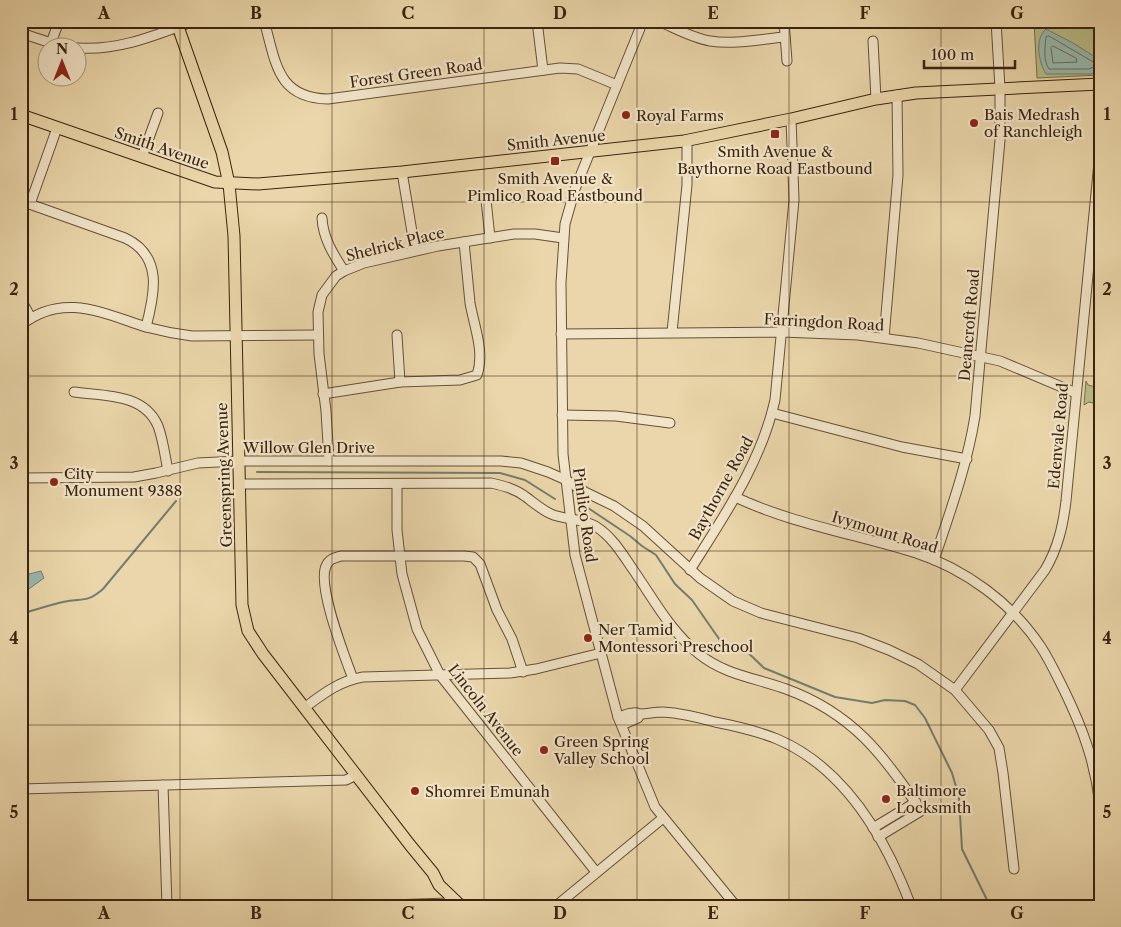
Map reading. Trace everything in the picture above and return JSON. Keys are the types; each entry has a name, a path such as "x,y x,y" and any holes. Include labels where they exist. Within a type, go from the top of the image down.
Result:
{"main road":[{"name":"Greenspring Avenue","path":"177,24 217,137 230,184 234,236 242,605 245,620 253,641 433,873 445,880 454,902 471,906"},
{"name":"Smith Avenue","path":"21,115 200,178 230,184 258,184 402,172 687,141 897,95 938,91 1100,84"}],"street":[{"path":"54,38 59,21"},
{"path":"88,49 118,47 177,24 194,21"},
{"name":"Forest Green Road","path":"264,21 277,67 285,82 298,94 317,99 560,68 578,69 617,84"},
{"path":"538,21 543,70"},
{"name":"Pimlico Road","path":"643,21 573,195 563,238 562,415 566,480 575,555 620,721 649,794 663,818 736,906"},
{"path":"658,21 697,38 710,40 785,38"},
{"path":"784,21 787,61"},
{"name":"Deancroft Road","path":"934,560 967,459 975,416 999,163 1000,88 996,21"},
{"path":"21,33 38,38"},
{"path":"873,41 876,99"},
{"path":"884,338 898,176 897,95"},
{"path":"142,157 158,113"},
{"name":"Baythorne Road","path":"690,570 735,497 762,446 772,413 782,332 794,200 791,119"},
{"path":"57,128 26,203 125,238 140,248 149,262 154,278 154,296 146,327"},
{"path":"672,332 686,185 687,141"},
{"name":"Edenvale Road","path":"955,690 1045,570 1052,558 1061,534 1066,501 1100,152"},
{"path":"402,172 414,250"},
{"path":"486,200 490,238"},
{"path":"322,218 324,235 332,253 344,271"},
{"name":"Shelrick Place","path":"329,461 318,335 318,312 322,295 329,283 344,271 364,263 414,250 524,234 563,238"},
{"path":"324,394 400,382 460,380 477,375 480,367 480,354 470,302 464,242"},
{"path":"21,300 31,318"},
{"path":"21,325 31,318 58,308 83,308 92,309 146,327 184,335 318,335"},
{"name":"Farringdon Road","path":"561,334 782,332 837,333 884,338 980,356 1012,365 1076,393"},
{"path":"396,335 400,382"},
{"path":"74,392 128,399 143,406 150,412 158,426 168,471"},
{"path":"772,413 902,447 967,459"},
{"path":"562,415 616,416 670,423"},
{"name":"Willow Glen Drive","path":"21,478 134,477 207,462 239,461 510,461 533,466 566,480 614,506 643,526 710,586 732,600 761,613 858,638 890,650 918,664 955,690 990,730 998,748 1003,773 1014,869"},
{"path":"240,484 481,483 499,485 516,490 551,514 590,524 609,537 672,626 700,655 731,673 795,692 837,715 866,738 884,757 921,811 878,837"},
{"name":"Lincoln Avenue","path":"397,484 399,556 406,591 417,629 440,675 596,872"},
{"name":"Ivymount Road","path":"735,497 789,519 902,549 934,560 967,577 989,592 1013,613 1041,646 1050,661 1076,716 1091,758 1100,805"},
{"path":"353,679 334,624 324,577 326,565 330,560 341,556 473,557 480,564 497,610 512,639 523,672"},
{"path":"304,708 337,685 353,679 523,672 601,653"},
{"path":"620,721 638,718 640,714 661,712 682,714 761,733 797,749 825,769 854,800 873,828 898,874 911,906"},
{"path":"21,789 346,780 356,775"},
{"path":"163,785 166,906"},
{"path":"873,828 916,802"},
{"path":"556,906 663,818"},
{"path":"360,906 454,902"}],"green space":[{"path":"1034,21 1100,21 1100,75 1037,78"},
{"path":"1086,381 1088,385 1100,388 1100,405 1089,402 1084,405"}],"water":[{"path":"1046,29 1100,60 1100,70 1091,74 1046,74 1041,64 1039,45 1042,33"},
{"path":"41,571 44,578 26,591 21,581 21,576"}],"waterway":[{"path":"257,472 500,473 525,480 555,499"},
{"path":"21,614 58,603 89,598 98,593 176,501"},
{"path":"588,508 656,555 675,584 692,600 724,646 741,646 764,668 835,697 872,703 885,700 905,701 915,705 925,718 952,773 959,797 962,849 990,906"}],"place":[{"name":"Royal Farms","path":"626,115"},
{"name":"Bais Medrash of Ranchleigh","path":"974,123"},
{"name":"Smith Avenue & Baythorne Road Eastbound","path":"775,134"},
{"name":"Smith Avenue & Pimlico Road Eastbound","path":"555,161"},
{"name":"City Monument 9388","path":"54,482"},
{"name":"Ner Tamid Montessori Preschool","path":"588,638"},
{"name":"Green Spring Valley School","path":"544,750"},
{"name":"Shomrei Emunah","path":"415,791"},
{"name":"Baltimore Locksmith","path":"886,799"}]}
